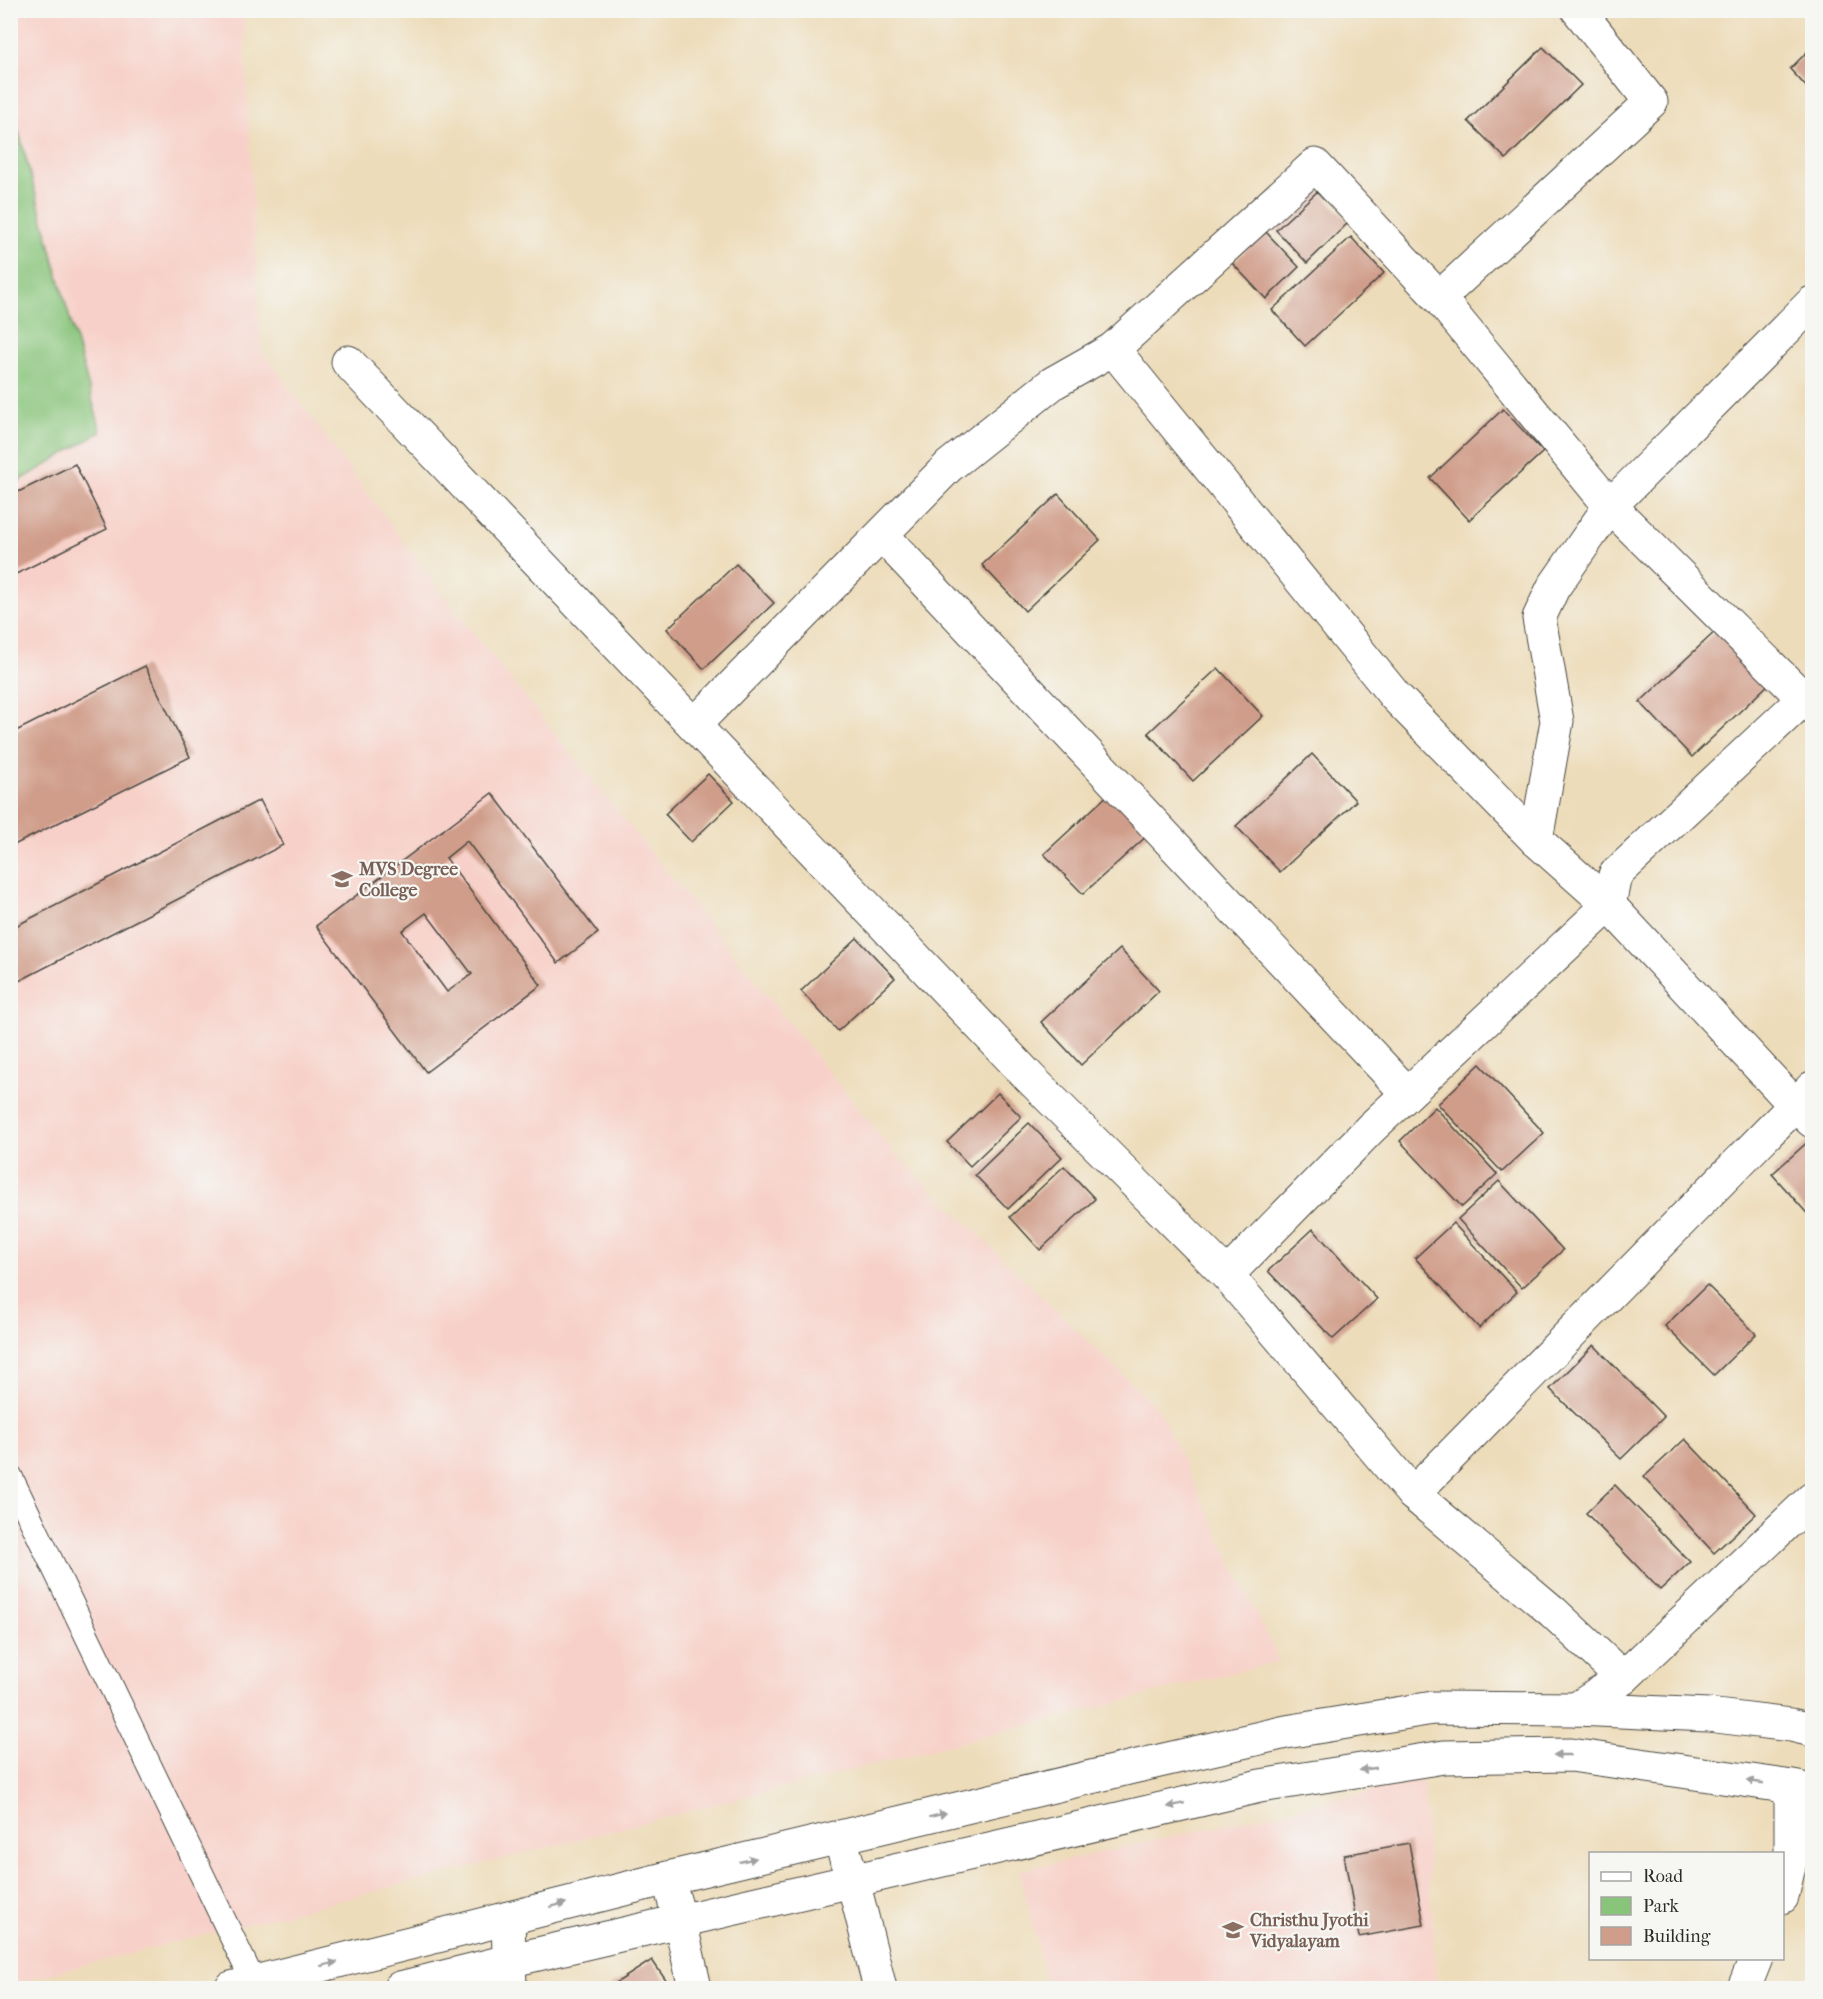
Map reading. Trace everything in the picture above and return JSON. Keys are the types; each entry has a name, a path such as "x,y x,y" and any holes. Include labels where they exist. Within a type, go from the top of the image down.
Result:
{"street":[{"path":"1439,298 1652,102 1578,10"},
{"path":"694,725 949,466 1053,383 1113,349 1315,165 1439,298 1610,506 1808,695 1615,875 1609,905 1407,1093 1227,1275"},
{"path":"1536,840 1557,721 1539,618 1553,588 1610,506 1812,303"},
{"path":"1113,349 1395,696 1536,840 1609,905 1807,1105 1413,1494"},
{"path":"348,362 1030,1078 1227,1275 1413,1494 1553,1612 1623,1678"},
{"path":"882,535 1407,1093"},
{"path":"1576,1709 1623,1678 1812,1499"},
{"path":"243,1986 668,1878 840,1839 1133,1767 1286,1732 1433,1708 1576,1709 1708,1715 1791,1725 1812,1730"},
{"path":"400,1989 509,1975 680,1921 1260,1786 1444,1756 1571,1755 1802,1790 1784,1888"},
{"path":"840,1839 880,1989"},
{"path":"668,1878 695,1989"},
{"path":"508,1918 509,1975"},
{"path":"1744,1989 1756,1960"}],"lane":[{"path":"10,1476 243,1986"}],"shaded area":[{"name":"MVS Degree College","path":"11,11 243,11 261,350 448,602 897,1156 1158,1409 1279,1661 11,1984"},
{"name":"Christhu Jyothi Vidyalayam","path":"1423,1780 1437,1988 1048,1988 1019,1871"}],"green space":[{"path":"10,100 101,432 11,486 10,486"}],"building":[{"path":"1543,47 1581,85 1506,159 1468,121"},
{"path":"1812,47 1812,93 1790,69"},
{"path":"1319,190 1349,222 1307,263 1276,230"},
{"path":"1266,232 1299,267 1266,299 1232,263"},
{"path":"1351,237 1384,273 1305,346 1272,310"},
{"path":"1503,409 1543,452 1469,520 1430,478"},
{"path":"75,464 107,529 10,577 10,496"},
{"path":"1058,494 1100,540 1025,611 982,565"},
{"path":"736,564 774,603 704,669 667,629"},
{"path":"1720,627 1771,682 1692,757 1640,702"},
{"path":"145,666 190,757 10,847 10,734"},
{"path":"1218,668 1263,716 1193,781 1148,733"},
{"path":"1312,754 1356,801 1280,872 1236,826"},
{"path":"708,774 734,801 691,842 665,814"},
{"path":"1111,792 1150,833 1083,894 1044,854"},
{"path":"492,793 598,933 558,963 467,841 446,858 541,985 426,1072 316,926","holes":["426,913 472,974 447,992 402,931"]},
{"path":"260,800 283,845 19,981 10,965 10,929"},
{"path":"857,938 895,978 838,1031 801,991"},
{"path":"1120,949 1159,991 1081,1065 1041,1022"},
{"path":"1480,1064 1544,1133 1502,1172 1438,1104"},
{"path":"998,1093 1021,1117 970,1166 947,1142"},
{"path":"1435,1107 1497,1174 1462,1207 1400,1141"},
{"path":"1029,1123 1062,1157 1008,1209 975,1175"},
{"path":"1812,1138 1812,1219 1772,1174"},
{"path":"1064,1166 1095,1199 1040,1250 1010,1217"},
{"path":"1499,1181 1563,1250 1522,1288 1458,1219"},
{"path":"1453,1223 1517,1292 1479,1328 1415,1258"},
{"path":"1313,1229 1377,1299 1333,1339 1268,1271"},
{"path":"1707,1285 1756,1334 1714,1375 1665,1326"},
{"path":"1594,1345 1664,1417 1621,1459 1550,1389"},
{"path":"1685,1439 1756,1514 1714,1553 1644,1477"},
{"path":"1615,1485 1690,1562 1660,1590 1586,1513"},
{"path":"1409,1843 1424,1925 1359,1937 1344,1855"},
{"path":"652,1960 671,1988 608,1988"}],"place":[{"name":"MVS Degree College","path":"342,879"},
{"name":"Christhu Jyothi Vidyalayam","path":"1233,1930"}]}
